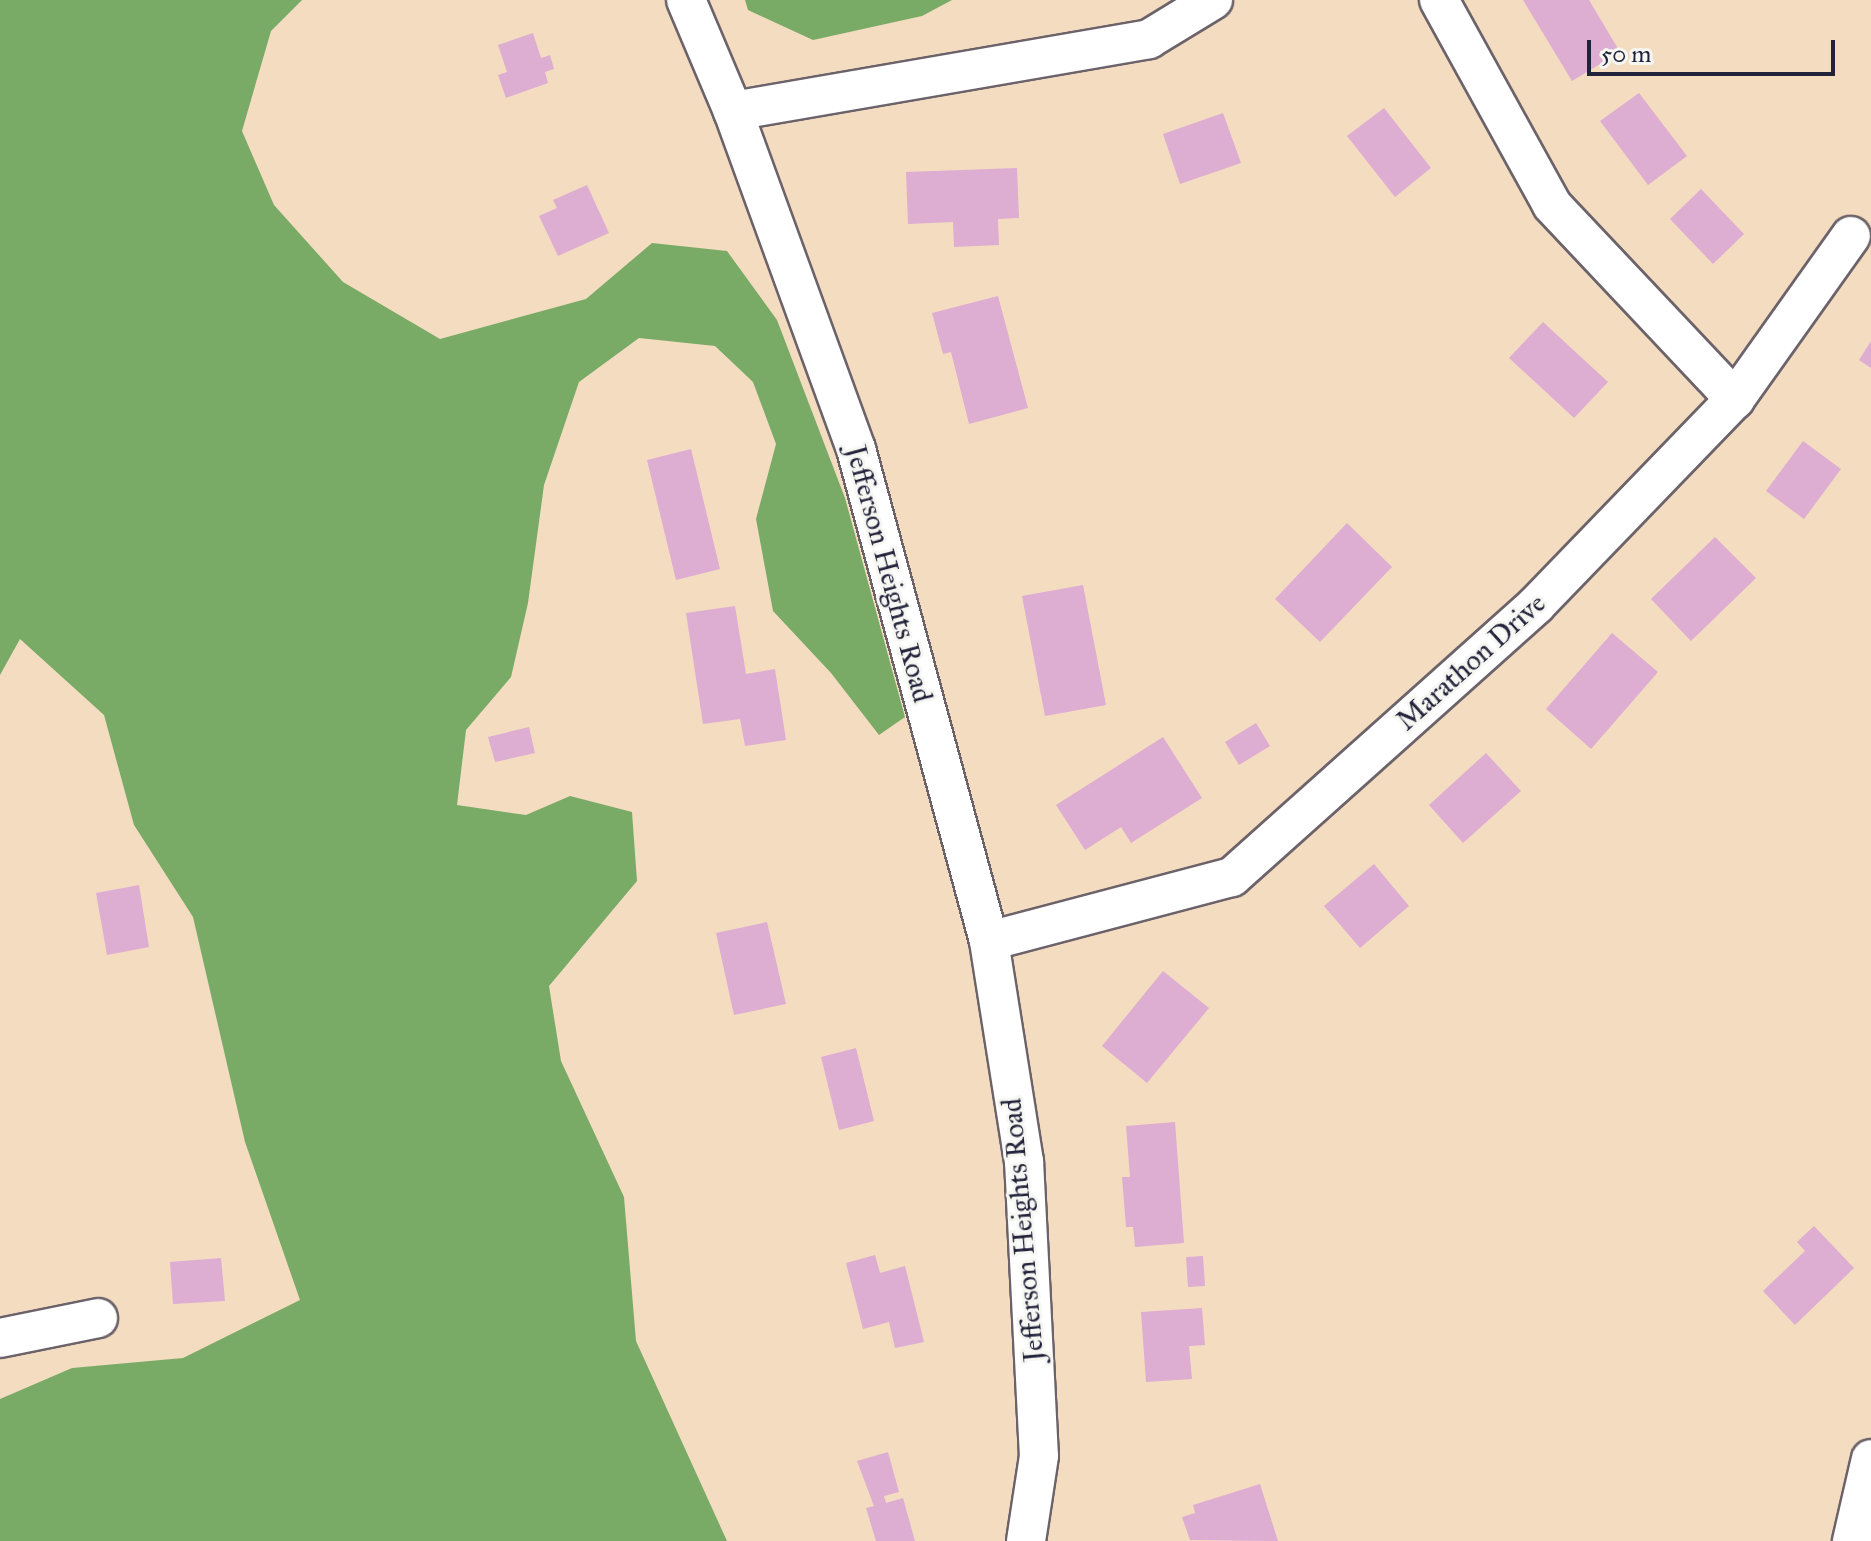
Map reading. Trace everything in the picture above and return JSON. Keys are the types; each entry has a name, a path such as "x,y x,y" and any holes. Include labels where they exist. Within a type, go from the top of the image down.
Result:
{"street":[{"name":"Jefferson Heights Road","path":"686,0 733,111 856,449 989,941 1025,1177 1039,1456 1026,1541"},
{"path":"733,111 1149,39 1213,0"},
{"path":"1439,0 1552,205 1735,399"},
{"name":"Marathon Drive","path":"989,941 1232,877 1536,605 1735,399 1851,236"},
{"path":"0,1338 98,1318"},
{"path":"1852,1541 1871,1459"}],"green space":[{"path":"0,0 302,0 271,31 242,131 274,205 343,282 440,339 586,299 652,243 727,251 777,320 845,498 905,717 879,735 831,673 773,611 756,519 776,444 753,382 715,346 639,338 579,382 544,485 528,603 511,677 466,730 457,805 526,815 570,796 632,812 637,881 549,986 561,1061 624,1197 636,1341 727,1541 0,1541 0,1399 72,1368 183,1358 300,1300 245,1142 193,917 134,825 104,715 20,639 0,675"},
{"path":"745,0 952,0 922,16 813,40 748,10"}],"building":[{"path":"1523,0 1589,0 1620,52 1572,81"},
{"path":"533,33 541,58 550,55 554,69 545,72 548,83 506,98 498,75 507,72 498,45"},
{"path":"1639,93 1687,156 1648,185 1600,121"},
{"path":"1384,108 1431,168 1395,197 1347,136"},
{"path":"1223,113 1241,163 1180,184 1163,134"},
{"path":"1017,168 1019,218 998,219 999,245 954,247 953,222 908,224 906,172"},
{"path":"587,185 609,233 558,256 539,216 557,208 553,200"},
{"path":"1701,189 1744,234 1713,264 1670,219"},
{"path":"998,296 1028,408 969,424 951,352 943,354 932,313"},
{"path":"1543,322 1608,382 1574,418 1509,358"},
{"path":"1871,341 1871,368 1859,360"},
{"path":"1803,441 1841,469 1804,519 1766,491"},
{"path":"691,449 720,569 676,580 647,460"},
{"path":"1347,523 1392,567 1320,642 1275,599"},
{"path":"1715,537 1756,578 1691,641 1651,599"},
{"path":"1083,585 1106,705 1045,716 1022,596"},
{"path":"735,606 746,674 775,669 786,740 745,746 740,719 703,724 686,613"},
{"path":"1612,633 1658,672 1591,749 1546,709"},
{"path":"1256,723 1270,746 1239,765 1225,742"},
{"path":"529,727 535,753 495,762 488,737"},
{"path":"1163,737 1202,798 1131,843 1121,827 1085,850 1056,805"},
{"path":"1486,753 1521,791 1463,843 1429,805"},
{"path":"1374,864 1409,906 1360,948 1324,906"},
{"path":"139,885 149,947 107,955 96,893"},
{"path":"767,922 786,1004 734,1015 716,933"},
{"path":"1163,971 1209,1008 1147,1083 1102,1046"},
{"path":"856,1048 874,1121 839,1130 821,1057"},
{"path":"1175,1122 1184,1243 1135,1247 1133,1227 1126,1227 1122,1177 1130,1177 1126,1126"},
{"path":"1814,1226 1854,1268 1795,1325 1763,1291 1805,1251 1797,1242"},
{"path":"875,1255 880,1273 905,1266 924,1342 895,1348 889,1322 863,1329 846,1263"},
{"path":"1203,1256 1205,1286 1188,1287 1186,1257"},
{"path":"221,1258 225,1301 173,1304 170,1262"},
{"path":"1202,1308 1205,1345 1189,1346 1192,1379 1146,1382 1141,1312"},
{"path":"888,1452 899,1492 884,1496 886,1503 903,1498 915,1541 876,1541 866,1508 874,1506 857,1461"},
{"path":"1260,1484 1278,1541 1190,1540 1182,1517 1195,1513 1193,1505"}]}
